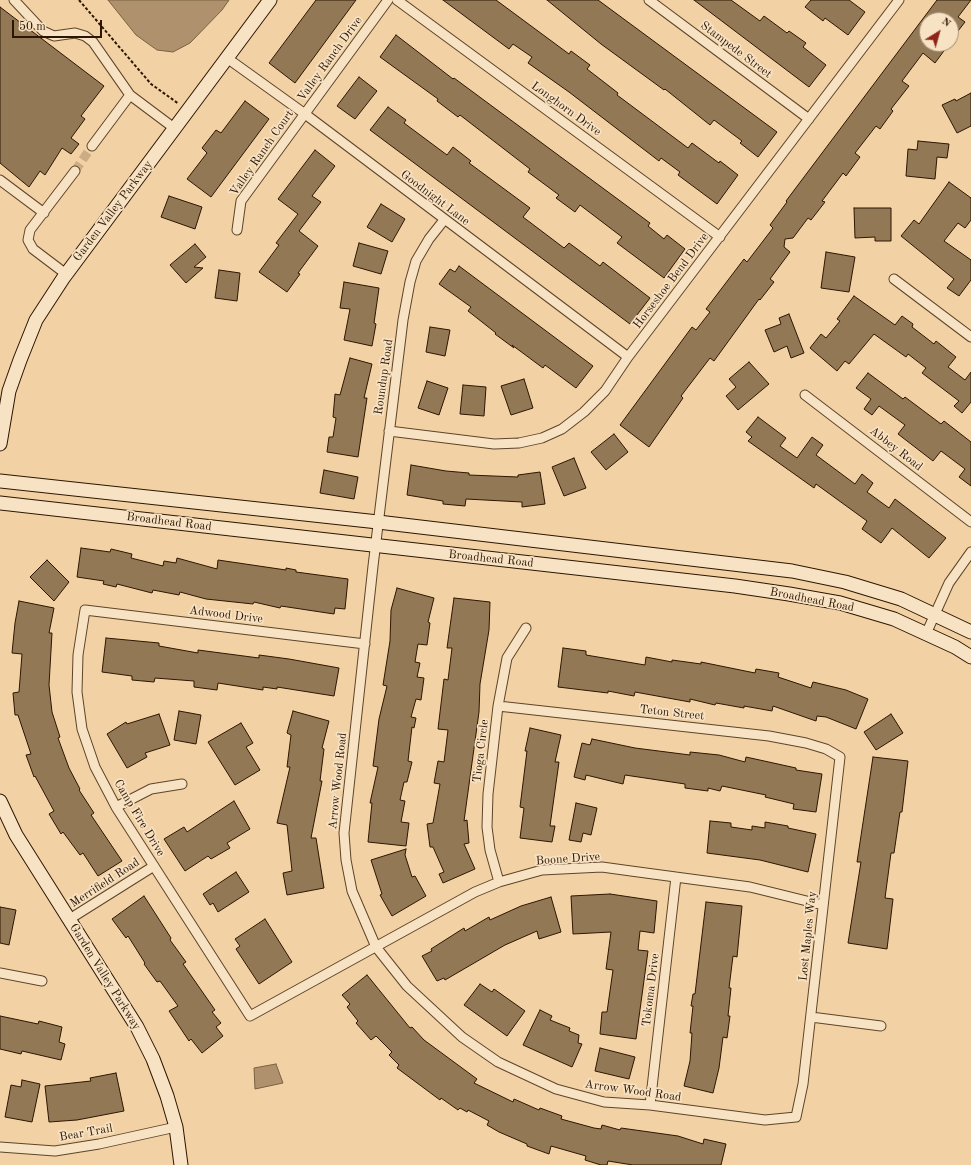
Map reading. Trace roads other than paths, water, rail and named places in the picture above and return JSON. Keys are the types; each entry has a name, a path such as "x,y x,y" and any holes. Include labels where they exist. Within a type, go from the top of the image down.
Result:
{"street":[{"path":"14,0 43,31 54,36 75,33 85,36 93,42 130,95 174,128"},
{"name":"Garden Valley Parkway","path":"0,444 9,391 36,320 66,274 270,0"},
{"name":"Valley Ranch Drive","path":"305,114 388,0"},
{"name":"Longhorn Drive","path":"398,0 720,237"},
{"name":"Stampede Street","path":"649,0 809,119"},
{"name":"Horseshoe Bend Drive","path":"389,431 494,444 519,443 542,438 562,430 584,412 605,391 628,357 898,0"},
{"name":"Goodnight Lane","path":"227,58 305,114 628,357"},
{"path":"92,146 130,95"},
{"name":"Valley Ranch Court","path":"237,230 241,201 305,114"},
{"path":"66,274 33,249 28,240 30,230 74,171"},
{"path":"0,180 44,213"},
{"name":"Roundup Road","path":"375,546 400,354 403,320 410,282 416,261 429,239 444,220"},
{"path":"894,279 971,337"},
{"name":"Abbey Road","path":"805,395 971,522"},
{"name":"Broadhead Road","path":"0,481 378,522 792,571 845,582 901,599 971,632"},
{"name":"Broadhead Road","path":"0,502 736,586 789,594 840,603 894,619 955,647 971,657"},
{"name":"Arrow Wood Road","path":"375,546 344,833 346,860 352,891 376,947 407,986 467,1042 498,1062 556,1090 580,1097 630,1105 650,1105 765,1120 796,1117"},
{"path":"926,634 948,583 971,552"},
{"name":"Adwood Drive","path":"84,610 364,644"},
{"name":"Camp Fire Drive","path":"84,610 78,655 77,684 82,729 95,767 116,807 250,1016"},
{"name":"Tioga Circle","path":"499,882 490,850 487,827 488,794 498,706 507,658 526,628"},
{"name":"Teton Street","path":"498,706 769,736 806,743 826,749 840,757"},
{"name":"Lost Maples Way","path":"796,1117 803,1084 840,757"},
{"path":"116,807 151,789 182,784"},
{"name":"Garden Valley Parkway","path":"0,801 16,835 68,920 137,1027 153,1059 167,1096 176,1127 181,1165"},
{"name":"Merrifield Road","path":"68,920 154,866"},
{"name":"Boone Drive","path":"250,1016 475,892 499,882 542,870 595,868 676,877 750,887 823,905"},
{"name":"Tokoma Drive","path":"650,1105 676,877"},
{"path":"0,973 42,981"},
{"path":"811,1017 881,1026"},
{"name":"Bear Trail","path":"0,1147 55,1151 99,1144 176,1127"}],"tunnel":[{"path":"75,171 92,146"}]}
